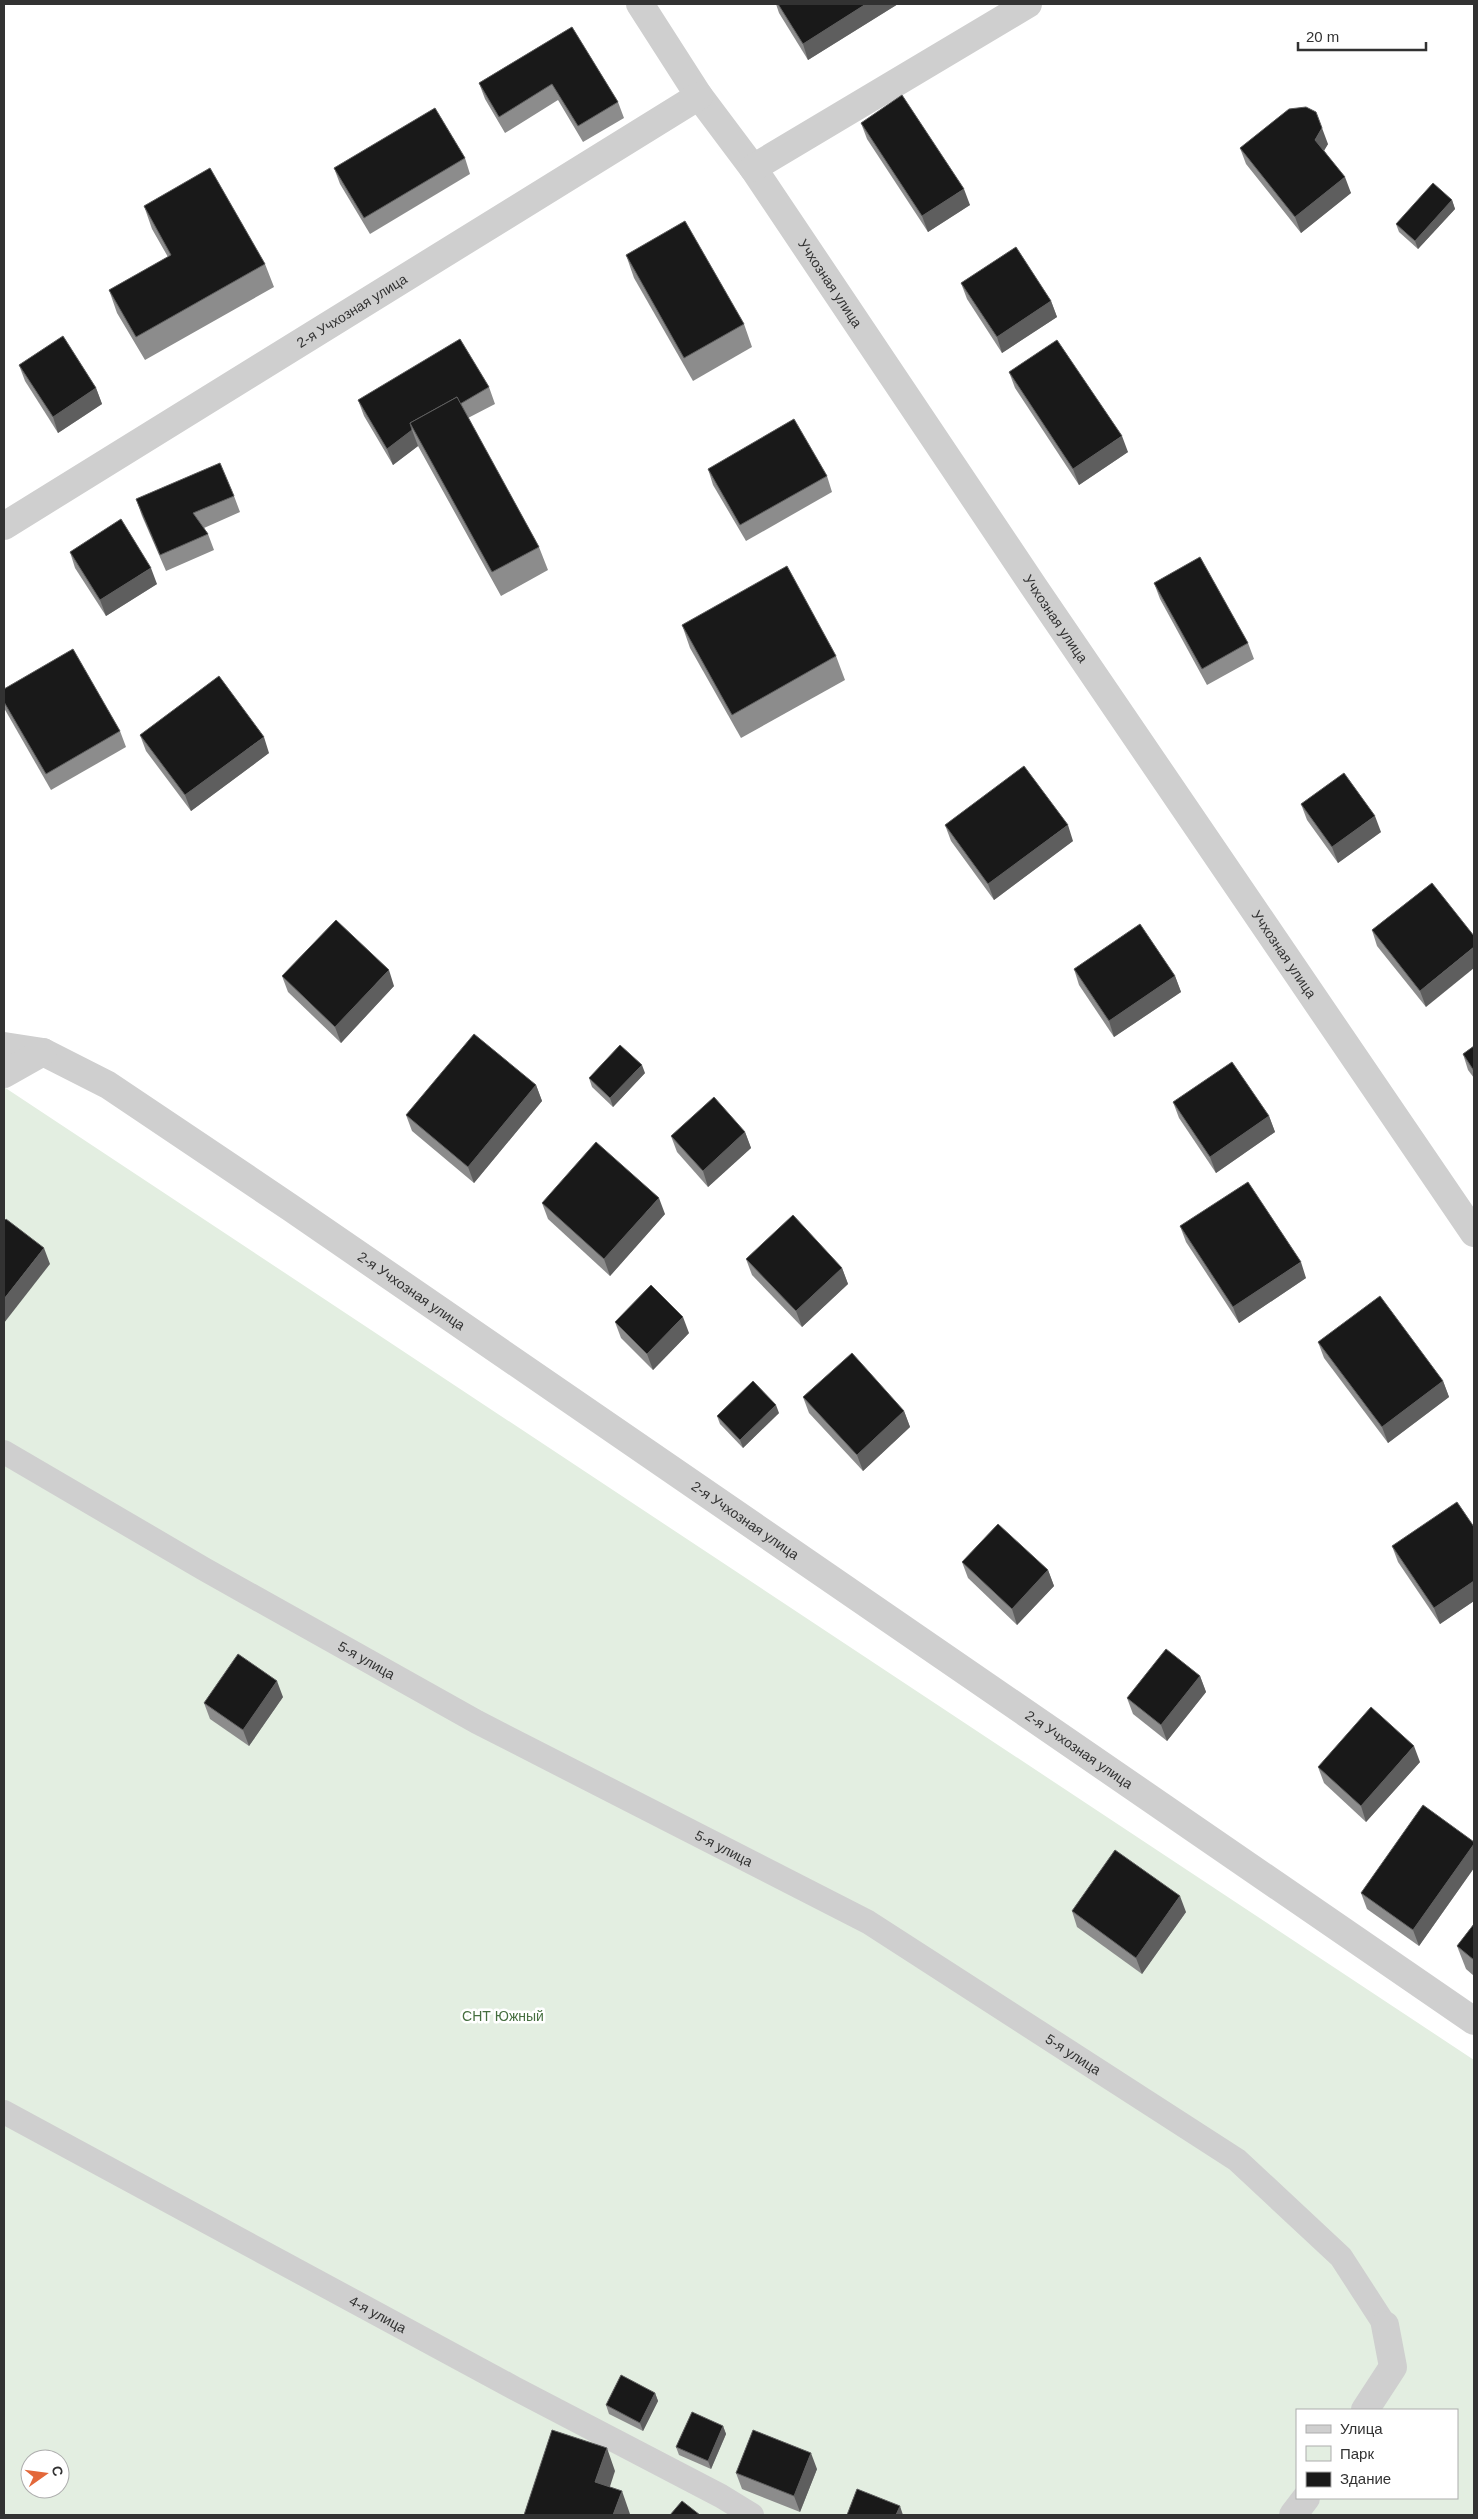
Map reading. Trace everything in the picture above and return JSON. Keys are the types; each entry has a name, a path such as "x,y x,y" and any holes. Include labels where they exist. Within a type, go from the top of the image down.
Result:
{"street":[{"name":"Учхозная улица","path":"640,4 699,96 753,168 1034,587 1474,1233"},
{"path":"753,168 1028,4"},
{"name":"2-я Учхозная улица","path":"4,526 699,96"},
{"name":"2-я Учхозная улица","path":"4,1046 44,1052 108,1085 291,1208 1474,2021"},
{"path":"4,1074 44,1052"},
{"path":"1367,2409 1393,2367 1385,2325"},
{"path":"1293,2515 1305,2499"}],"lane":[{"name":"5-я улица","path":"4,1452 204,1569 477,1722 868,1922 1238,2160 1342,2257 1385,2325"},
{"name":"4-я улица","path":"4,2112 514,2388 721,2496 752,2515"}],"green space":[{"name":"СНТ Южный","path":"4,1087 1474,2060 1474,2515 4,2515"}],"building":[{"path":"778,4 866,4 803,44"},
{"path":"572,27 618,102 578,126 552,84 499,117 479,83"},
{"path":"902,95 964,189 922,216 861,123"},
{"path":"1306,107 1316,112 1322,128 1315,140 1345,177 1295,217 1240,148 1289,109"},
{"path":"435,108 465,158 364,218 334,168"},
{"path":"210,168 265,264 136,337 109,290 171,255 144,206"},
{"path":"1433,183 1452,200 1415,241 1396,224"},
{"path":"685,221 744,324 684,358 626,255"},
{"path":"1016,247 1051,301 997,337 961,283"},
{"path":"63,336 96,388 53,417 19,365"},
{"path":"460,339 489,387 460,404 457,397 410,423 412,430 387,449 358,400"},
{"path":"1057,340 1122,436 1073,469 1009,372"},
{"path":"457,397 539,547 492,572 410,423"},
{"path":"794,419 827,476 740,525 708,469"},
{"path":"220,463 234,496 193,513 208,534 160,555 136,499"},
{"path":"121,519 151,568 100,600 70,552"},
{"path":"1200,557 1248,643 1202,669 1154,583"},
{"path":"787,566 836,656 732,715 682,625"},
{"path":"73,649 120,731 46,774 4,702 4,689"},
{"path":"219,676 264,737 185,795 140,735"},
{"path":"1024,766 1068,825 988,884 945,825"},
{"path":"1344,773 1375,816 1332,847 1301,804"},
{"path":"1432,883 1474,936 1474,947 1420,991 1372,930"},
{"path":"336,920 389,970 335,1027 282,976"},
{"path":"1140,924 1175,976 1109,1021 1074,969"},
{"path":"474,1034 536,1085 468,1167 406,1115"},
{"path":"620,1045 642,1065 610,1098 589,1078"},
{"path":"1474,1046 1474,1071 1463,1054"},
{"path":"1232,1062 1269,1116 1210,1157 1173,1102"},
{"path":"714,1097 745,1132 703,1171 671,1136"},
{"path":"596,1142 659,1198 604,1259 542,1203"},
{"path":"1248,1182 1301,1262 1233,1307 1180,1226"},
{"path":"793,1215 842,1268 796,1311 746,1259"},
{"path":"6,1219 44,1248 4,1299 4,1221"},
{"path":"651,1285 683,1317 647,1354 615,1322"},
{"path":"1380,1296 1443,1381 1382,1427 1318,1342"},
{"path":"852,1353 904,1411 857,1455 803,1397"},
{"path":"753,1381 776,1405 740,1440 717,1416"},
{"path":"1457,1502 1474,1527 1474,1581 1434,1608 1392,1546"},
{"path":"998,1524 1048,1570 1012,1609 962,1562"},
{"path":"1166,1649 1200,1676 1161,1725 1127,1698"},
{"path":"238,1654 277,1681 243,1730 204,1703"},
{"path":"1371,1707 1414,1746 1361,1806 1318,1767"},
{"path":"1423,1805 1474,1842 1474,1844 1413,1930 1361,1893"},
{"path":"1115,1850 1180,1896 1136,1958 1072,1911"},
{"path":"1474,1924 1474,1960 1457,1946"},
{"path":"621,2375 655,2393 640,2423 606,2405"},
{"path":"692,2412 723,2426 708,2461 676,2447"},
{"path":"552,2430 607,2448 595,2482 622,2491 613,2515 524,2515"},
{"path":"753,2430 811,2453 794,2496 736,2473"},
{"path":"857,2489 900,2506 896,2515 847,2515"},
{"path":"682,2501 700,2515 670,2515"}]}
